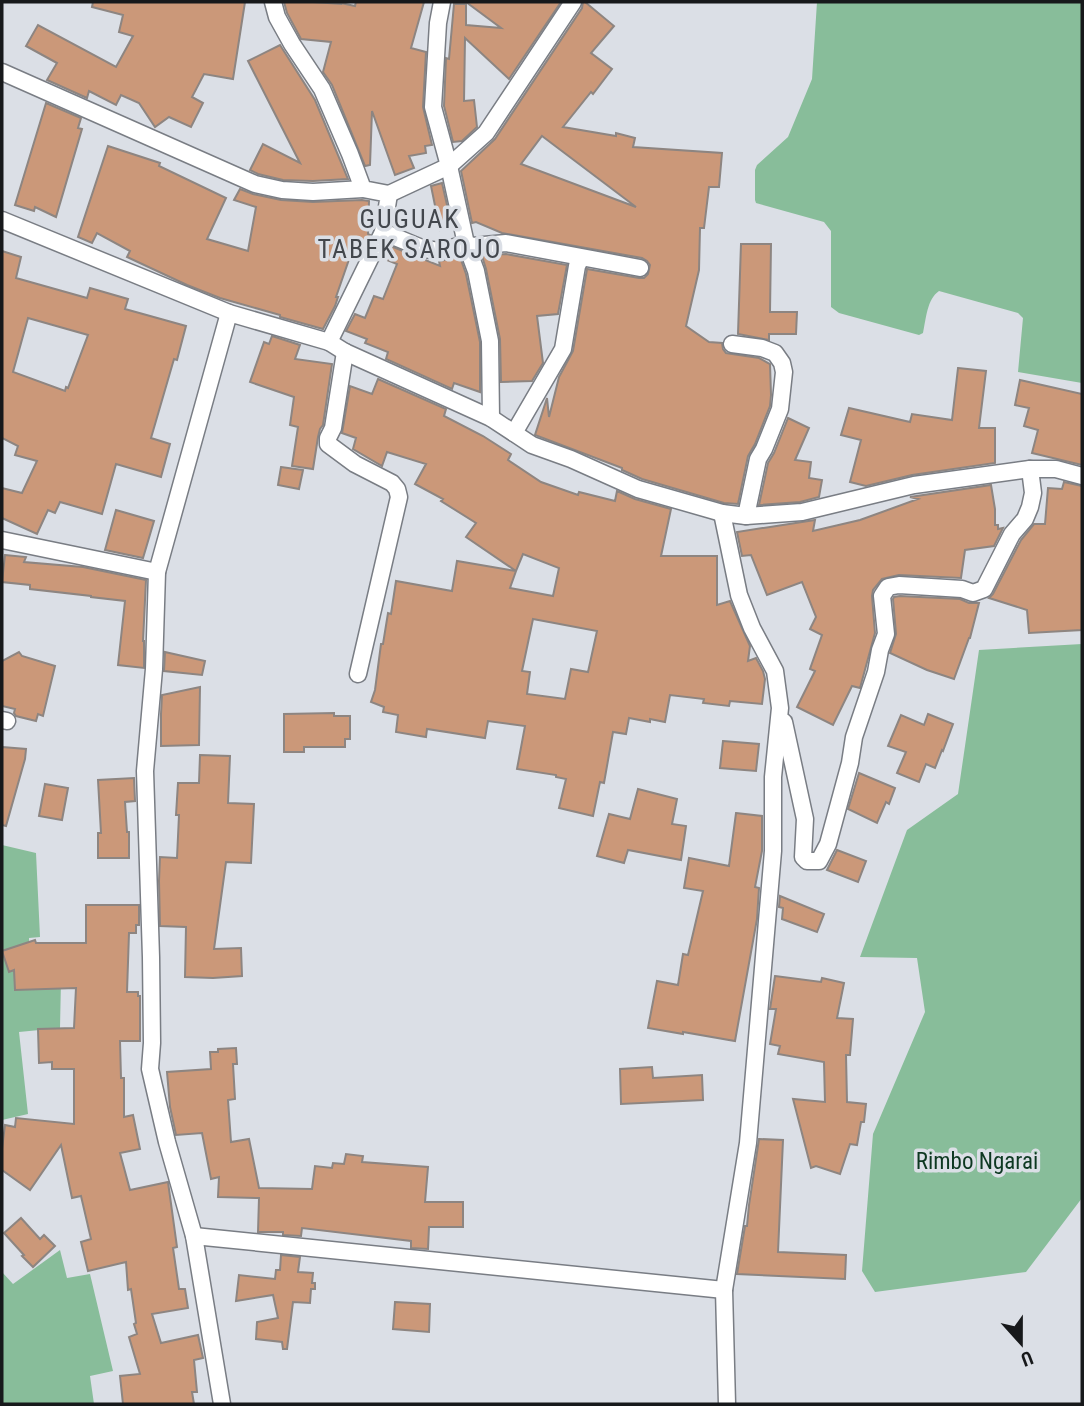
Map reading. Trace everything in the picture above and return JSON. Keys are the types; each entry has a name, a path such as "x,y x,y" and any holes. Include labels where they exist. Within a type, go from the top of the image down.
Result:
{"street":[{"path":"273,2 277,17 292,44 322,89 363,189"},
{"path":"442,2 433,107 490,341 491,418"},
{"path":"2,72 255,184 282,190 313,192 363,189 389,194 449,166 486,133 573,2"},
{"path":"329,342 383,232 389,194"},
{"path":"2,220 229,313 329,342 345,352 491,418 532,445 638,489 722,513 746,516 802,512 914,485 1030,469 1056,469 1082,477"},
{"path":"383,232 424,249 440,251 466,244 472,246 506,243 640,268"},
{"path":"514,433 563,349 577,266 581,258"},
{"path":"222,1404 194,1236 167,1142 150,1069 151,957 145,771 154,669 157,572 229,313"},
{"path":"732,344 762,348 775,353 784,372 780,409 758,459 746,516"},
{"path":"345,352 328,444 355,464 392,483 399,497 358,674"},
{"path":"773,851 819,862 825,852 850,763 854,737 886,634 882,596 884,591 888,587 899,585 962,589 973,593 984,589 1012,534 1026,519 1033,493 1030,469"},
{"path":"722,513 739,595 752,628 775,671 780,708 805,820 803,857"},
{"path":"2,540 157,572"},
{"path":"727,1404 724,1290 748,1143 773,851 773,777 780,708"},
{"path":"194,1236 724,1290"}],"green space":[{"path":"817,2 1082,2 1082,383 1018,372 1023,318 1018,313 939,291 929,304 923,333 919,335 839,313 831,307 831,231 824,222 756,203 757,165 788,137 812,79"},
{"name":"Rimbo Ngarai","path":"1082,644 1082,1198 1026,1272 875,1292 862,1271 873,1134 925,1012 917,958 860,957 907,830 958,794 979,650"},
{"path":"2,845 36,853 40,937 29,938 29,978 61,980 60,1028 19,1032 28,1114 2,1120"},
{"path":"60,1250 67,1278 90,1274 113,1371 90,1376 94,1404 2,1404 2,1272 13,1284"}],"building":[{"path":"93,2 245,2 233,79 204,74 192,97 203,103 191,127 169,117 155,127 139,103 121,95 116,105 89,91 87,98 47,80 57,63 26,46 38,25 116,67 133,36 119,32 123,15 92,7"},
{"path":"284,2 341,3 355,6 356,2 424,2 411,48 426,52 423,107 432,145 425,146 426,153 409,156 414,168 395,175 372,111 370,165 365,166 332,85 323,72 331,42 301,39"},
{"path":"466,2 561,2 509,79 465,38 464,101 474,100 477,127 462,141 453,142 444,106 446,58 449,59 454,4 466,4 466,25 501,28"},
{"path":"585,2 614,26 591,53 612,69 563,127 635,138 633,147 722,153 719,187 709,187 704,228 700,228 699,270 686,326 709,342 722,343 726,353 759,358 770,364 770,406 748,456 738,504 724,503 642,479 622,468 535,435 547,398 549,417 559,377 573,351 587,269 644,278 650,265 642,258 502,233 476,222 472,223 461,171 495,139","holes":["542,136 636,207 521,164"]},
{"path":"280,45 315,100 348,179 283,180 250,170 263,144 300,163 248,61"},
{"path":"46,103 81,118 78,128 82,129 56,217 35,207 34,211 15,205"},
{"path":"108,146 160,163 159,166 226,198 207,239 248,251 256,207 234,200 240,189 281,200 369,201 370,235 363,249 354,245 335,306 323,329 220,298 187,285 127,257 130,251 97,233 92,243 78,237"},
{"path":"442,183 452,227 440,230 431,186"},
{"path":"741,244 771,244 770,312 797,312 796,334 769,334 769,340 738,334"},
{"path":"388,245 440,266 439,261 460,257 480,342 480,392 454,383 452,389 386,359 388,352 365,343 367,339 346,331 355,314 365,318 374,296 383,299 397,264 382,258"},
{"path":"2,251 21,257 16,278 87,298 90,288 128,299 125,309 186,326 151,438 170,444 161,477 116,464 102,514 60,502 55,513 48,510 37,534 2,518 2,488 22,493 37,461 15,455 18,446 2,438","holes":["28,318 88,335 65,391 13,372"]},
{"path":"506,254 567,265 558,314 537,316 543,363 532,381 501,382 500,339 482,256"},
{"path":"272,336 300,345 295,359 332,364 313,469 292,466 298,427 290,425 294,397 250,382 264,342 269,344"},
{"path":"958,368 986,371 979,428 995,428 995,463 912,475 866,486 850,482 861,440 841,435 849,408 910,422 912,414 952,420"},
{"path":"378,379 446,409 444,416 511,454 508,460 541,482 578,495 579,492 615,501 617,491 671,509 661,556 717,556 717,605 730,601 750,646 748,661 756,658 763,671 765,679 762,704 730,701 729,706 703,703 704,699 670,695 665,722 629,718 626,734 613,732 604,783 600,782 593,816 559,808 566,779 517,769 525,726 488,721 485,738 427,729 426,737 396,732 398,715 383,712 384,707 371,702 396,581 452,591 457,561 516,571 466,537 476,523 441,501 443,499 415,484 426,464 387,452 382,466 353,449 356,438 342,433 350,386 372,394","holes":["523,554 559,568 553,596 510,588","533,619 597,631 588,672 571,669 565,699 527,694 530,672 522,671"]},
{"path":"1020,380 1082,394 1082,465 1032,453 1038,430 1024,426 1029,408 1015,405"},
{"path":"788,418 809,428 795,460 811,462 809,478 822,480 819,497 800,502 759,505 768,463"},
{"path":"281,467 303,470 299,489 278,485"},
{"path":"1064,482 1082,486 1082,630 1029,633 1027,610 989,598 1021,540 1034,524 1045,524 1048,488 1062,489"},
{"path":"991,485 995,525 998,525 998,529 1003,528 994,546 965,550 961,578 899,575 882,579 873,590 875,633 860,688 852,686 833,725 797,707 815,671 810,669 822,635 810,629 816,617 802,582 767,595 751,555 742,556 737,532 815,520 813,531 860,520 918,499 910,497"},
{"path":"116,510 154,521 143,558 105,550"},
{"path":"5,555 26,557 24,562 83,567 146,580 144,668 118,665 125,601 30,589 30,585 2,582"},
{"path":"900,596 960,599 979,603 970,638 954,679 890,653 896,634 893,599"},
{"path":"19,652 22,656 55,666 43,716 38,714 36,721 16,716 15,709 2,706 2,661"},
{"path":"165,652 205,661 202,675 164,671"},
{"path":"200,687 199,745 161,746 162,695"},
{"path":"334,713 334,716 350,716 350,739 345,739 345,747 304,747 304,752 284,752 284,714"},
{"path":"928,714 953,724 935,768 926,764 919,782 897,773 906,752 888,746 901,715 924,725"},
{"path":"723,741 759,744 756,771 720,768"},
{"path":"2,747 26,749 6,826 2,825"},
{"path":"200,755 230,756 228,803 254,804 251,863 226,862 214,949 241,948 242,976 185,977 186,927 160,926 160,857 177,858 178,783 199,783"},
{"path":"859,773 895,788 877,823 848,809"},
{"path":"134,778 135,801 125,802 129,858 98,858 98,833 101,833 98,780"},
{"path":"45,784 68,788 62,820 39,816"},
{"path":"638,789 677,799 672,824 686,826 681,860 628,850 624,863 597,856 609,814 630,819"},
{"path":"736,813 762,816 762,851 755,887 759,888 757,919 735,1041 648,1028 657,981 678,985 683,954 688,955 703,891 684,888 689,858 729,866"},
{"path":"837,850 866,861 858,882 827,870"},
{"path":"780,896 824,914 817,932 782,919"},
{"path":"86,905 139,905 139,925 136,925 136,933 129,933 127,992 138,992 140,996 140,1041 120,1041 124,1117 133,1115 140,1149 120,1153 130,1190 168,1182 177,1247 173,1248 179,1289 185,1289 188,1308 152,1314 161,1343 198,1335 203,1358 194,1360 197,1392 192,1392 194,1404 123,1404 120,1376 140,1374 129,1337 137,1334 131,1289 128,1290 126,1262 88,1271 81,1242 91,1239 81,1196 72,1198 61,1145 30,1190 2,1170 5,1125 15,1127 16,1118 74,1124 74,1069 52,1069 52,1062 39,1063 38,1029 74,1028 76,988 15,990 14,970 9,972 2,951 35,940 36,943 86,943"},
{"path":"775,976 821,982 822,978 844,983 837,1018 853,1019 850,1055 846,1055 847,1102 866,1104 857,1145 850,1144 840,1174 816,1166 811,1168 793,1099 825,1102 824,1062 778,1054 780,1046 770,1044 776,1009 770,1009"},
{"path":"236,1048 237,1064 233,1064 235,1099 228,1100 231,1142 249,1139 259,1188 312,1189 315,1166 332,1168 333,1163 344,1164 346,1154 363,1156 362,1162 428,1167 425,1202 463,1202 463,1227 429,1227 428,1249 411,1248 411,1241 302,1228 301,1236 283,1235 283,1232 258,1232 259,1198 218,1197 219,1177 211,1179 202,1133 176,1135 170,1107 167,1072 211,1069 210,1052"},
{"path":"652,1067 653,1078 702,1075 703,1100 621,1104 620,1069"},
{"path":"759,1139 783,1140 778,1252 846,1255 845,1279 737,1274 747,1226"},
{"path":"21,1218 40,1239 44,1235 55,1246 33,1267 4,1233"},
{"path":"281,1255 300,1257 298,1272 313,1273 312,1283 315,1283 315,1289 311,1289 310,1303 293,1302 287,1349 283,1349 282,1342 256,1339 257,1322 278,1318 273,1295 236,1301 239,1275 275,1279 276,1270 280,1270"},
{"path":"395,1302 430,1304 429,1332 393,1329"}],"district":[{"name":"GUGUAK TABEK SAROJO","path":"410,234"}]}
